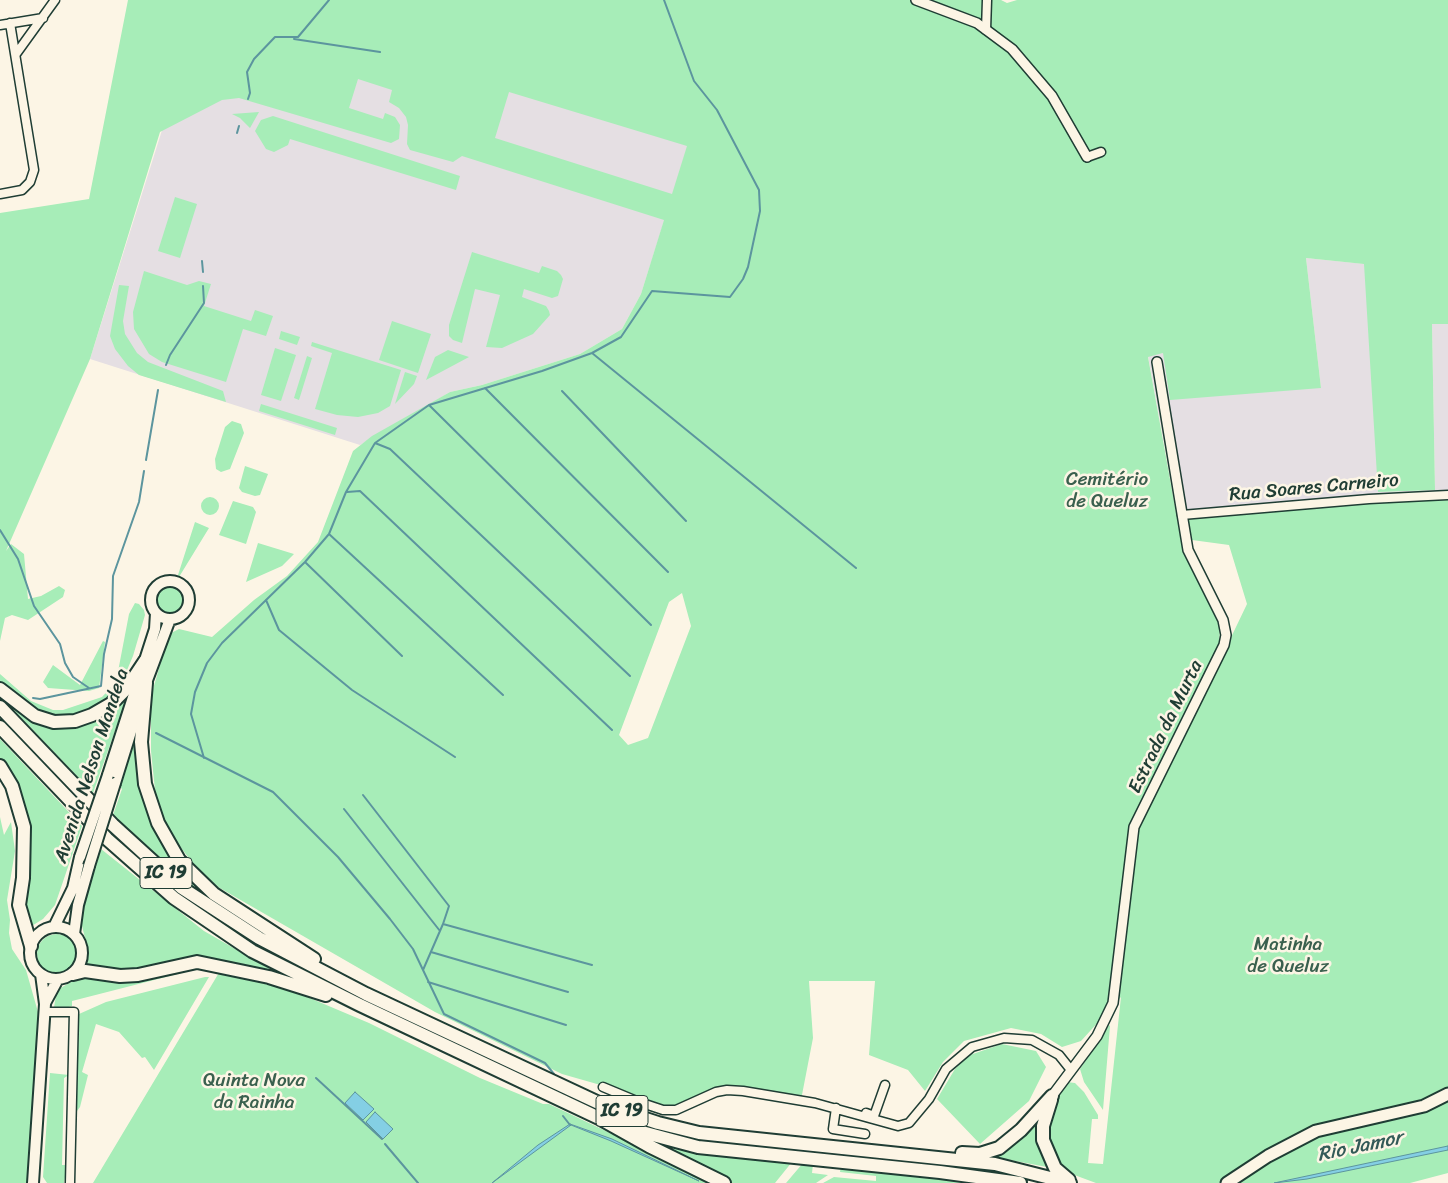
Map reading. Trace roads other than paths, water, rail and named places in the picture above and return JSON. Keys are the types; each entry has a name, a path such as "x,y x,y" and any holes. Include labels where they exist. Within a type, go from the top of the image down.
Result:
{"highway":[{"path":"0,689 35,716 54,722 75,720 92,715 111,704 126,688 144,661"},
{"path":"146,683 141,742 145,784 158,823 179,860 214,894 363,1000"},
{"name":"IC 19","path":"0,707 113,825 182,888 259,938 363,1000 599,1118 654,1136 698,1147 940,1172 1020,1183"},
{"name":"IC 19","path":"0,727 107,839 174,898 252,951 602,1105 658,1123 699,1133 995,1164 1072,1183"},
{"path":"0,766 12,786 24,827 23,878 19,905 31,946"},
{"path":"73,974 85,971 120,976 138,975 197,962 363,1000"},
{"path":"899,1155 980,1154 994,1151 1014,1136 1052,1096"},
{"path":"1052,1096 1043,1126 1043,1140 1055,1168 1072,1183"},
{"path":"599,1118 649,1146 724,1183"}],"main road":[{"path":"167,581 175,582 186,591 188,604 180,617 170,620 156,613 151,601 155,588 167,581"},
{"name":"Avenida Nelson Mandela","path":"74,934 78,905 144,661 155,629 156,613"},
{"name":"Avenida Nelson Mandela","path":"54,927 72,888 80,858 112,779 170,620"},
{"path":"33,1183 44,1008 41,974 30,959 31,946 36,937 44,930 54,927 61,927 74,934 79,940 83,954 78,968 73,974 58,980 41,974"},
{"path":"44,1008 58,980"},
{"path":"1227,1183 1268,1156 1316,1131 1424,1106 1448,1094"}],"street":[{"path":"16,54 55,0"},
{"path":"916,0 977,23 1012,49 1052,96 1087,157 1101,152"},
{"path":"986,30 987,0"},
{"path":"0,25 43,18"},
{"path":"0,194 22,190 32,179 34,170 10,23"},
{"name":"Estrada da Murta","path":"1052,1096 1097,1036 1113,1003 1134,827 1224,645 1223,620 1191,556 1182,515 1157,362"},
{"name":"Rua Soares Carneiro","path":"1182,515 1369,499 1448,495"},
{"path":"44,1008 74,1012 70,1183"},
{"path":"603,1087 663,1110 676,1110 727,1090 780,1097 836,1108 884,1123 905,1126 909,1124 930,1099 946,1069 963,1052 972,1047 1004,1038 1032,1040 1059,1055 1071,1070"},
{"path":"854,1109 874,1116 885,1085"},
{"path":"836,1108 833,1129 865,1134"}],"water":[{"path":"355,1092 374,1109 363,1120 345,1103"},
{"path":"375,1112 393,1129 383,1139 366,1122"},
{"path":"570,1124 612,1139 699,1181 571,1125 492,1183 538,1145"},
{"path":"1448,1146 1448,1150 1307,1179 1274,1183"}],"waterway":[{"path":"248,99 250,93 247,72 254,59 275,37 298,37 329,0"},
{"path":"204,758 191,714 195,692 207,663 222,643 305,562 329,534 346,492 375,443 429,405 542,371 592,353 621,337 652,291 730,297 743,279 748,267 760,211 759,190 717,110 694,81 664,0"},
{"path":"294,39 380,52"},
{"path":"237,133 239,126"},
{"path":"202,261 203,272"},
{"path":"166,365 170,355 204,303 203,286"},
{"path":"592,353 856,568"},
{"path":"485,388 668,572"},
{"path":"146,460 158,390"},
{"path":"562,391 686,521"},
{"path":"429,405 651,625"},
{"path":"375,443 390,449 630,676"},
{"path":"33,698 40,699 101,686 104,654 112,619 113,576 139,502 144,471"},
{"path":"347,492 360,491 612,730"},
{"path":"0,530 18,559 34,606 60,644 65,663 73,677 89,688"},
{"path":"329,534 503,695"},
{"path":"305,562 402,656"},
{"path":"266,600 279,630 352,690 455,757"},
{"path":"156,733 273,792 338,857 390,919 413,949 444,1014 545,1063 554,1074"},
{"path":"363,795 449,906 443,924"},
{"path":"344,809 440,931"},
{"path":"423,970 443,924 592,965"},
{"path":"431,952 568,992"},
{"path":"428,982 566,1025"},
{"path":"316,1078 382,1139"},
{"path":"563,1116 570,1125"},
{"path":"385,1144 418,1183"}],"park label":[{"name":"Cemitério de Queluz","path":"1107,491"},
{"name":"Matinha de Queluz","path":"1288,956"},
{"name":"Quinta Nova da Rainha","path":"254,1092"}],"water label":[{"name":"Rio Jamor","path":"1360,1147"}]}
